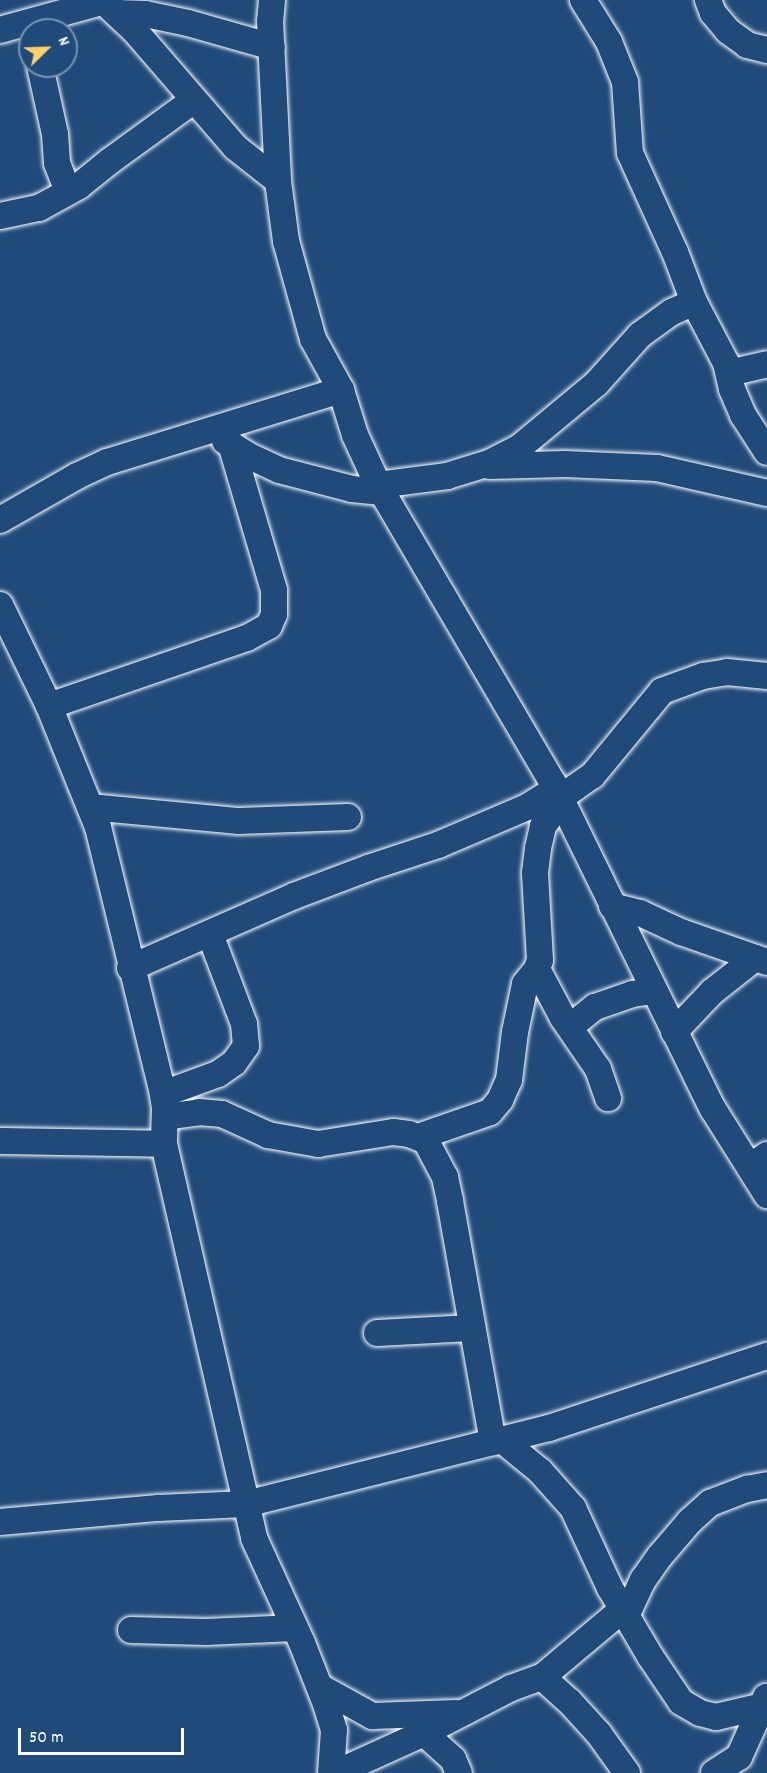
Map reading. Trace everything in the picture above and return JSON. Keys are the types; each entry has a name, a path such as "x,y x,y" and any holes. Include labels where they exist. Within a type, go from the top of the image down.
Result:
{"street":[{"path":"272,0 278,181 285,241 313,339 341,390 355,435 380,489 559,797 713,1109 758,1161 767,1195"},
{"path":"583,0 609,42 625,82 630,153 675,252 694,302 726,363 743,415 767,452"},
{"path":"708,0 713,13 728,31 747,45 767,51"},
{"path":"68,18 109,5 272,47"},
{"path":"109,5 235,147 278,181"},
{"path":"0,30 18,31"},
{"path":"43,78 55,134 57,164 68,192"},
{"path":"0,216 39,208 68,192 194,100"},
{"path":"209,431 279,470 352,489 380,489 447,476 481,466 520,447 596,384 640,334 672,312 694,302"},
{"path":"729,373 767,364"},
{"path":"0,520 77,476 107,462 341,390"},
{"path":"49,706 247,638 269,626 274,614 274,590 231,444"},
{"path":"481,466 565,464 657,468 767,493"},
{"path":"0,604 49,706 98,827 164,1106 164,1144 254,1538 320,1687 334,1730 331,1773"},
{"path":"130,968 294,896 438,845 527,807 559,797 592,776 662,691 703,676 727,672 767,676"},
{"path":"418,1137 474,1120 490,1112 500,1100 509,1080 514,1032 525,984 537,969 540,960 535,873 538,848 543,826 553,812 559,797"},
{"path":"90,807 239,821 348,817"},
{"path":"612,906 640,913 681,932 762,957"},
{"path":"164,1106 234,1063 246,1046 244,1024 210,934"},
{"path":"674,1032 712,992 762,957"},
{"path":"537,969 570,1027 598,1069 608,1098"},
{"path":"570,1027 595,1007 632,993 654,991"},
{"path":"164,1106 222,1114 268,1135 318,1144 393,1132 426,1141 445,1177 472,1328 497,1441 540,1471 573,1508 610,1588 650,1656 681,1702 700,1713 716,1717 765,1702"},
{"path":"0,1141 164,1144"},
{"path":"377,1333 472,1328"},
{"path":"0,1522 146,1509 246,1504 549,1428 767,1356"},
{"path":"336,1773 424,1733 511,1688 542,1677 625,1611 660,1556 690,1521 710,1503 747,1489 767,1485"},
{"path":"131,1630 206,1632 295,1628"},
{"path":"542,1677 569,1701 599,1734 627,1773"},
{"path":"320,1687 372,1716 465,1713"},
{"path":"720,1772 739,1757 765,1702"},
{"path":"424,1733 453,1759 459,1773"}]}
